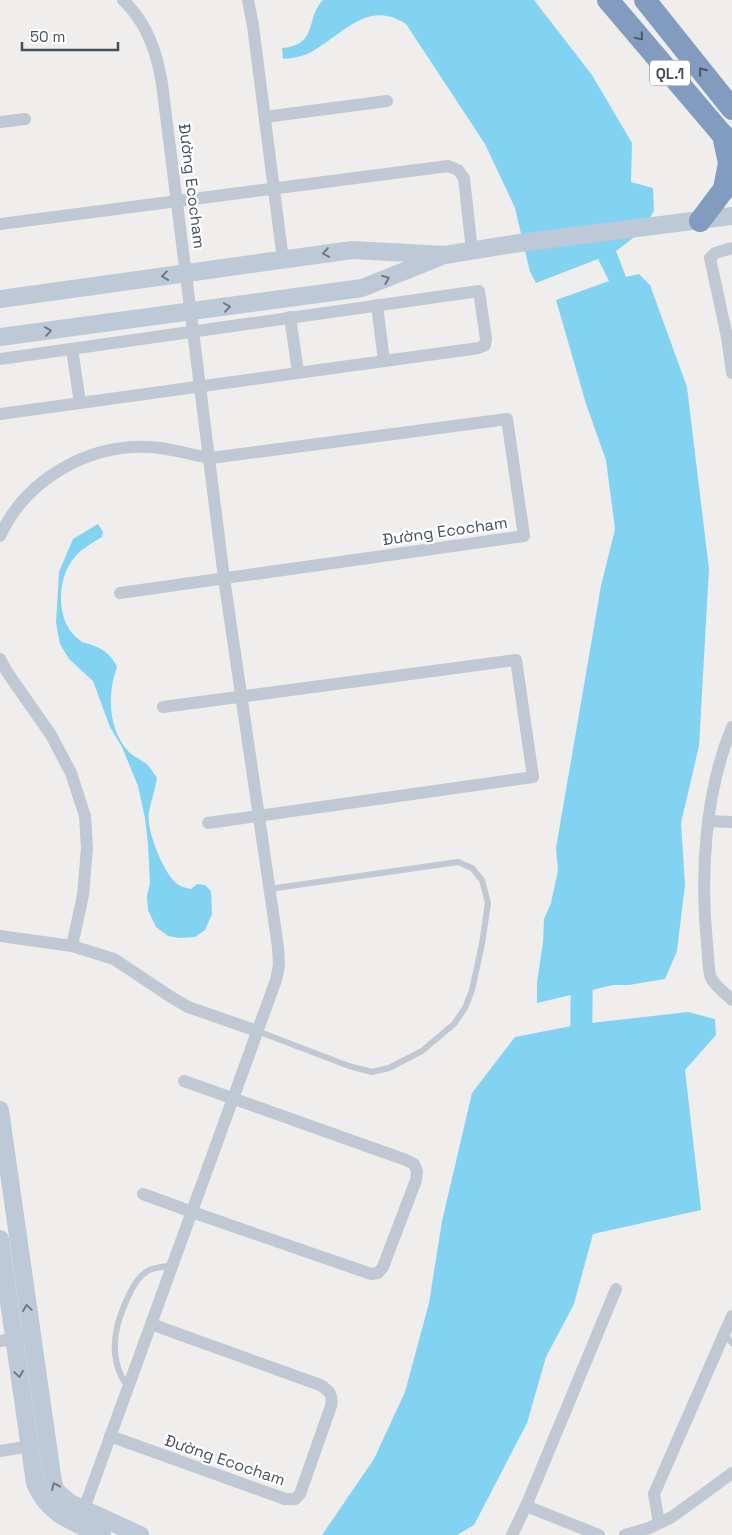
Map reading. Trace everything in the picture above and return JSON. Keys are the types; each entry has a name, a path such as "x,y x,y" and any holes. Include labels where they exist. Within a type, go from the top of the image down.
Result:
{"highway":[{"name":"QL.1","path":"608,0 728,140"},
{"name":"QL.1","path":"645,0 732,110"},
{"path":"700,220 724,189 729,163 728,140"}],"street":[{"name":"Đường Ecocham","path":"123,0 136,14 145,28 156,55 162,84 224,578 279,965 276,980 110,1436 285,1499 295,1499 300,1494 331,1406 332,1398 330,1391 320,1385 151,1324"},
{"path":"248,0 283,260"},
{"path":"265,117 387,101"},
{"path":"0,122 25,119"},
{"path":"0,224 443,166 454,167 464,178 472,251"},
{"path":"0,299 352,250 445,255 732,216"},
{"path":"732,248 715,254 710,258 732,373"},
{"path":"0,337 362,288 445,255"},
{"path":"0,359 479,291 486,339 485,345 482,347 0,414"},
{"path":"377,305 384,361"},
{"path":"290,317 298,372"},
{"path":"72,349 80,403"},
{"name":"Đường Ecocham","path":"0,536 18,506 55,472 78,460 102,452 127,447 158,448 210,458 506,419 524,536 120,593"},
{"path":"0,659 6,672 51,735 71,773 85,816 87,848 83,895 72,946"},
{"path":"163,707 516,660 533,777 208,823"},
{"path":"732,727 722,751 708,821 705,858 705,917 711,978 732,1000"},
{"path":"708,821 732,822"},
{"path":"0,936 72,946 114,959 188,1007 257,1031"},
{"path":"143,1194 371,1274 378,1273 383,1267 416,1180 417,1172 414,1164 406,1160 184,1081"},
{"path":"0,1116 15,1339"},
{"path":"0,1239 15,1339 38,1445 34,1477 40,1494 54,1510 140,1535"},
{"path":"512,1535 526,1506 616,1288"},
{"path":"659,1523 654,1494 728,1339 732,1316"},
{"path":"81,1517 110,1436"},
{"path":"0,1451 38,1445"},
{"path":"625,1535 649,1528 672,1517 732,1473"},
{"path":"526,1506 599,1535"},
{"path":"81,1517 102,1535"}],"lane":[{"path":"257,1031 349,1066 372,1072 389,1068 422,1051 454,1024 466,1008 478,962 488,903 482,880 472,868 458,862 269,889"},
{"path":"128,1387 119,1376 116,1360 114,1336 119,1314 133,1287 146,1272 172,1265"}],"water":[{"path":"323,0 534,0 592,75 632,143 631,182 653,188 654,211 641,232 616,251 626,277 639,274 650,285 687,387 709,569 699,746 681,823 685,885 677,951 665,979 629,985 613,985 537,1003 537,983 543,942 544,919 551,903 558,870 556,848 601,586 615,529 606,460 586,404 556,300 609,281 598,259 536,283 530,272 515,208 485,144 406,24 393,17 381,15 369,17 358,21 308,53 283,59 282,48 294,46 301,42 310,30 314,15"},
{"path":"98,524 103,532 102,537 87,546 74,558 68,567 61,589 63,613 66,624 72,634 82,642 106,652 117,667 111,700 113,723 122,743 129,752 148,765 157,778 149,812 150,829 156,848 169,875 174,881 184,887 191,889 197,884 205,885 211,891 212,914 205,930 195,937 179,938 168,936 156,927 148,910 147,896 150,883 148,844 138,786 122,747 110,727 93,681 69,659 60,644 56,623 59,572 73,539"},
{"path":"688,1012 715,1019 716,1035 685,1070 701,1210 593,1234 574,1304 546,1357 527,1423 474,1525 457,1535 322,1535 374,1459 405,1392 429,1303 442,1221 472,1093 515,1037 582,1024"}],"waterway":[{"path":"581,1054 582,963"},
{"path":"577,993 582,1024"}]}
